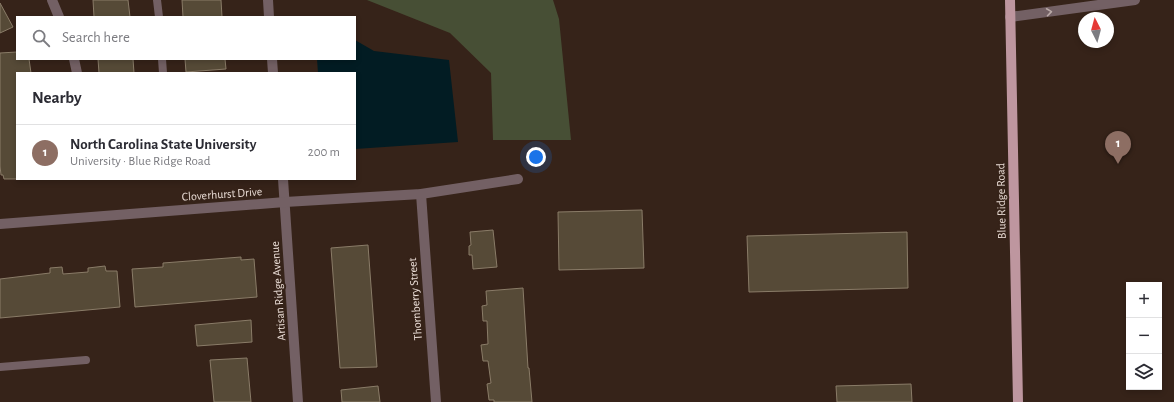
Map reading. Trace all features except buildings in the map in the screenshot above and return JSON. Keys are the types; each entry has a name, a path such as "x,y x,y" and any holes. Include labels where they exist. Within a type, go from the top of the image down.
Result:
{"main road":[{"name":"Blue Ridge Road","path":"1010,0 1018,402"}],"street":[{"path":"52,0 59,16"},
{"path":"268,0 269,16"},
{"path":"1010,17 1135,0"},
{"path":"74,60 77,72"},
{"path":"272,60 273,72"},
{"name":"Cloverhurst Drive","path":"0,224 285,202 421,194 518,179"},
{"name":"Artisan Ridge Avenue","path":"283,180 298,402"},
{"name":"Thornberry Street","path":"421,194 436,402"}],"lane":[{"path":"157,0 158,16"},
{"path":"162,60 164,72"},
{"path":"0,366 86,360"}],"green space":[{"path":"367,0 553,0 559,19 571,140 493,140 491,73 450,33"}],"water":[{"path":"356,41 374,51 449,60 458,142 356,149 356,72 318,72 317,60 356,60"}],"place":[{"name":"North Carolina State University","path":"1118,164"}]}
